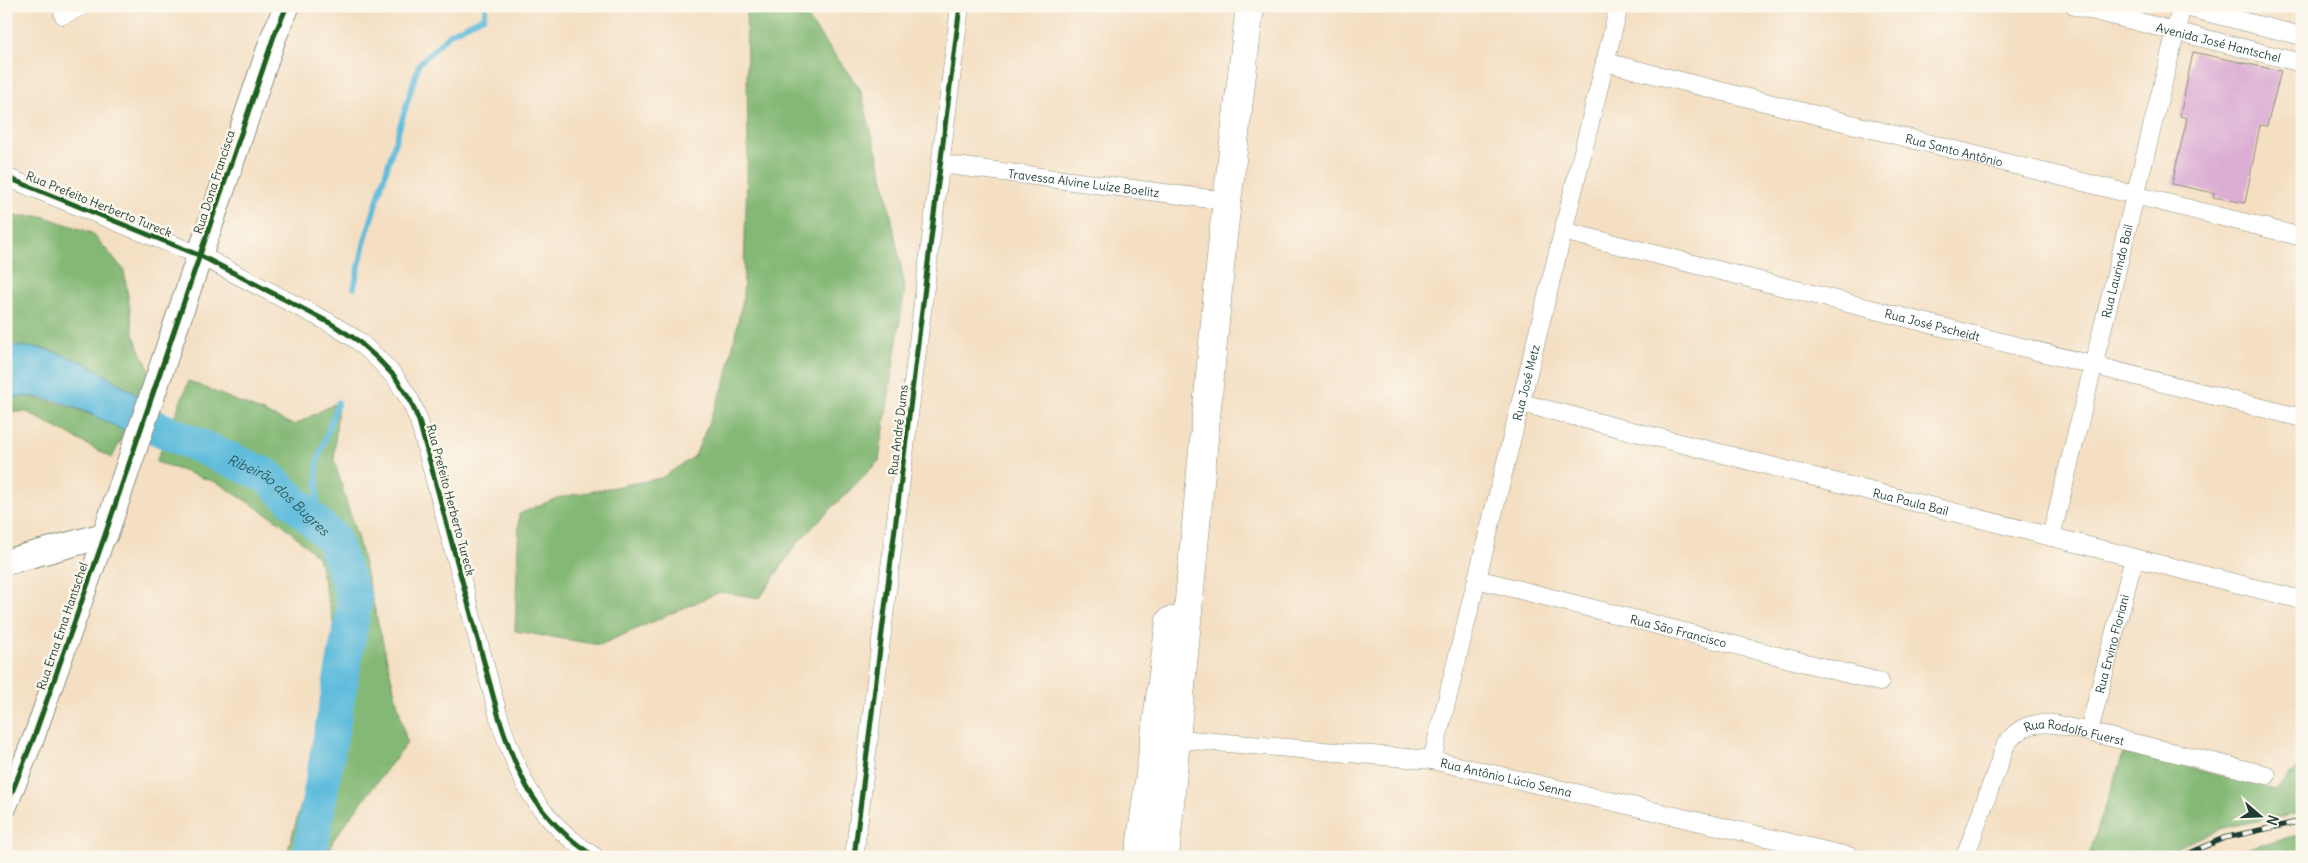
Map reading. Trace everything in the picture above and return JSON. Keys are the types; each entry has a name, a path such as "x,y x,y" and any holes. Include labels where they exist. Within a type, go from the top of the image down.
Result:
{"highway":[{"path":"1139,857 1165,738 1250,6"},
{"path":"1165,738 1165,857"}],"main road":[{"name":"Rua Dona Francisca","path":"134,450 274,36 287,6"},
{"name":"Rua Erna Ema Hantschel","path":"105,534 134,450"},
{"path":"6,562 105,534"}],"street":[{"path":"63,15 82,6"},
{"name":"Rua André Dums","path":"854,857 960,6"},
{"name":"Rua José Metz","path":"1432,760 1619,6"},
{"name":"Avenida José Hantschel","path":"2075,6 2302,63"},
{"name":"Avenida José Hantschel","path":"2182,6 2302,36"},
{"name":"Rua Laurindo Bail","path":"2051,536 2182,6"},
{"name":"Rua Santo Antônio","path":"1606,62 2302,237"},
{"name":"Travessa Alvine Luíze Boelitz","path":"941,164 1226,201"},
{"name":"Rua Prefeito Herberto Tureck","path":"6,176 201,256 330,323 357,340 395,377 410,400 419,420 510,755 532,798 548,818 569,838 595,857"},
{"name":"Rua José Pscheidt","path":"1563,231 2302,418"},
{"name":"Rua Paula Bail","path":"1521,403 2302,600"},
{"name":"Rua Erna Ema Hantschel","path":"6,807 34,737 105,534"},
{"name":"Rua Ervino Floriani","path":"2089,731 2134,558"},
{"name":"Rua São Francisco","path":"1477,579 1880,682"},
{"name":"Rua Rodolfo Fuerst","path":"1965,857 1999,758 2013,734 2024,726 2040,722 2089,731 2267,775"},
{"name":"Rua Antônio Lúcio Senna","path":"1165,738 1432,760 1852,857"}],"green space":[{"path":"746,6 811,6 806,16 860,89 884,180 905,287 879,461 797,543 760,598 720,592 600,645 515,631 519,514 557,498 661,478 695,456 725,383 743,299 748,143"},
{"path":"6,216 42,216 92,233 124,270 134,336 149,369 142,398 86,363 46,349 6,345"},
{"path":"189,381 294,425 338,402 334,460 358,540 407,743 333,840 329,857 286,857 319,743 336,634 318,557 281,523 218,483 156,462"},
{"path":"17,396 73,408 125,431 112,458 27,412 6,412 6,400"},
{"path":"2124,751 2275,790 2302,765 2302,812 2222,828 2155,857 2085,857 2090,852"},
{"path":"2302,834 2302,857 2216,857 2224,854"}],"water":[{"path":"6,346 46,349 86,363 142,398 125,431 83,411 51,400 20,397 6,400"}],"building":[{"path":"2193,52 2281,71 2267,126 2260,125 2245,203 2213,197 2214,193 2172,184 2187,118 2180,116"}],"waterway":[{"path":"354,288 365,240 419,64 451,33 484,17 486,6"},
{"path":"318,523 317,463 338,402"},
{"name":"Ribeirão dos Bugres","path":"114,403 144,422 266,475 333,539 355,601 309,857"}],"railway":[{"path":"2181,857 2224,838 2302,821"}],"cycle path":[{"path":"6,807 34,737 105,535 274,36 287,6"},
{"path":"854,857 960,6"},
{"path":"6,177 201,256 330,323 357,340 395,377 410,400 419,421 498,714 513,758 522,778 544,812 558,827 595,857"}]}
